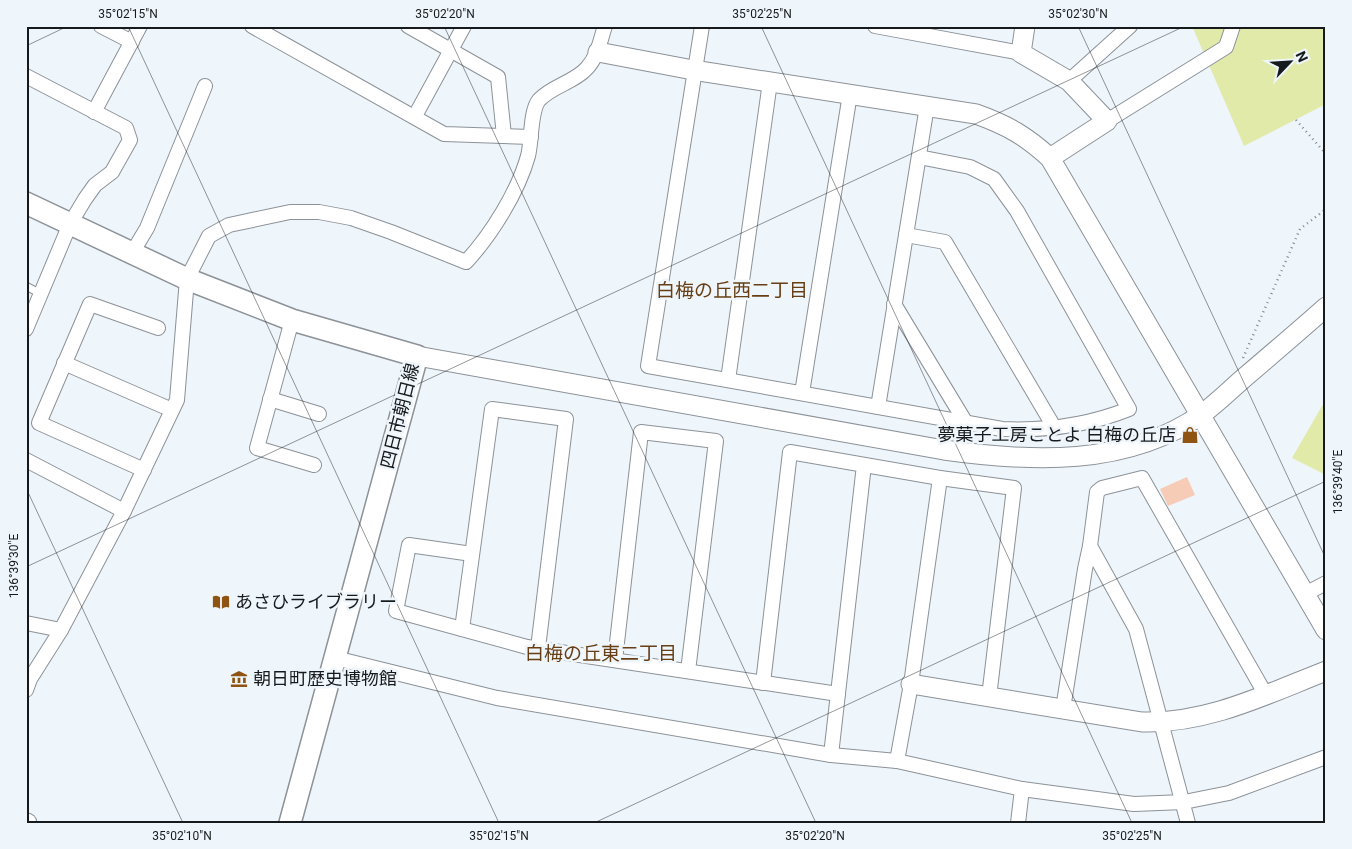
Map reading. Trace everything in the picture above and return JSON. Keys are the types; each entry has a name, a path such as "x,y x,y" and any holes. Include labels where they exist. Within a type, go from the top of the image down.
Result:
{"main road":[{"name":"四日市朝日線","path":"26,202 187,279 292,320 417,356 290,823"}],"street":[{"path":"102,26 132,42"},
{"path":"94,112 140,26"},
{"path":"252,26 444,134 531,137"},
{"path":"408,26 498,77 504,136"},
{"path":"415,116 464,26"},
{"path":"26,690 30,679 61,630 124,511 177,400 187,279 209,236 229,225 290,212 319,212 351,218 466,262 481,246 516,187 528,156 535,110 539,101 587,69 598,52 605,26"},
{"path":"702,26 693,70 648,366 1002,429 1031,430 1105,419 1129,409 1017,211 994,179 970,167 919,157"},
{"path":"874,26 1021,53 1070,81 1108,120"},
{"path":"1021,53 1025,26"},
{"path":"1070,81 1130,26"},
{"path":"1050,158 1226,48 1233,26"},
{"path":"598,52 693,70 976,114 1005,124 1030,140 1050,158 1326,630"},
{"path":"26,76 126,128 130,140 112,172 95,185 84,199 70,224 26,329"},
{"path":"728,380 770,82"},
{"path":"132,254 147,228 205,86"},
{"path":"802,393 850,94"},
{"path":"878,407 927,106"},
{"path":"906,235 944,242 1054,427"},
{"path":"144,470 39,423 90,304 158,328"},
{"path":"894,304 966,423"},
{"path":"417,356 671,403 944,450 998,457 1066,458 1109,453 1159,437 1201,415 1326,307"},
{"path":"292,320 257,448 314,466"},
{"path":"64,363 172,410"},
{"path":"270,399 319,414"},
{"path":"462,629 492,409 566,419 538,648"},
{"path":"614,660 641,432 716,441 688,671"},
{"path":"763,683 790,452 940,478 1014,488 989,697"},
{"path":"26,460 124,511"},
{"path":"831,755 864,465"},
{"path":"897,761 911,684 940,478"},
{"path":"1063,708 1097,492 1102,488 1142,478 1266,695"},
{"path":"472,554 409,545 396,611 538,648 838,694"},
{"path":"1090,546 1136,629 1163,722 1188,823"},
{"path":"1305,594 1326,584"},
{"path":"26,623 61,630"},
{"path":"335,658 498,698 831,755 897,761 1022,789 1134,804 1184,802 1229,792 1326,757"},
{"path":"911,684 1142,722 1163,722 1223,711 1326,672"},
{"path":"1018,823 1022,789"}],"lane":[{"path":"26,286 41,294"}],"path":[{"path":"1296,120 1326,154"},
{"path":"1242,362 1256,326 1300,229 1326,209"}],"green space":[{"path":"1192,26 1326,26 1326,104 1244,146"},
{"path":"1326,399 1326,475 1292,458"}],"building":[{"path":"1187,477 1195,495 1168,506 1160,489"}],"place":[{"name":"夢菓子工房ことよ 白梅の丘店","path":"1190,435"},
{"name":"あさひライブラリー","path":"221,602"},
{"name":"朝日町歴史博物館","path":"239,679"}],"district":[{"name":"白梅の丘西二丁目","path":"732,290"},
{"name":"白梅の丘東二丁目","path":"601,653"}]}
